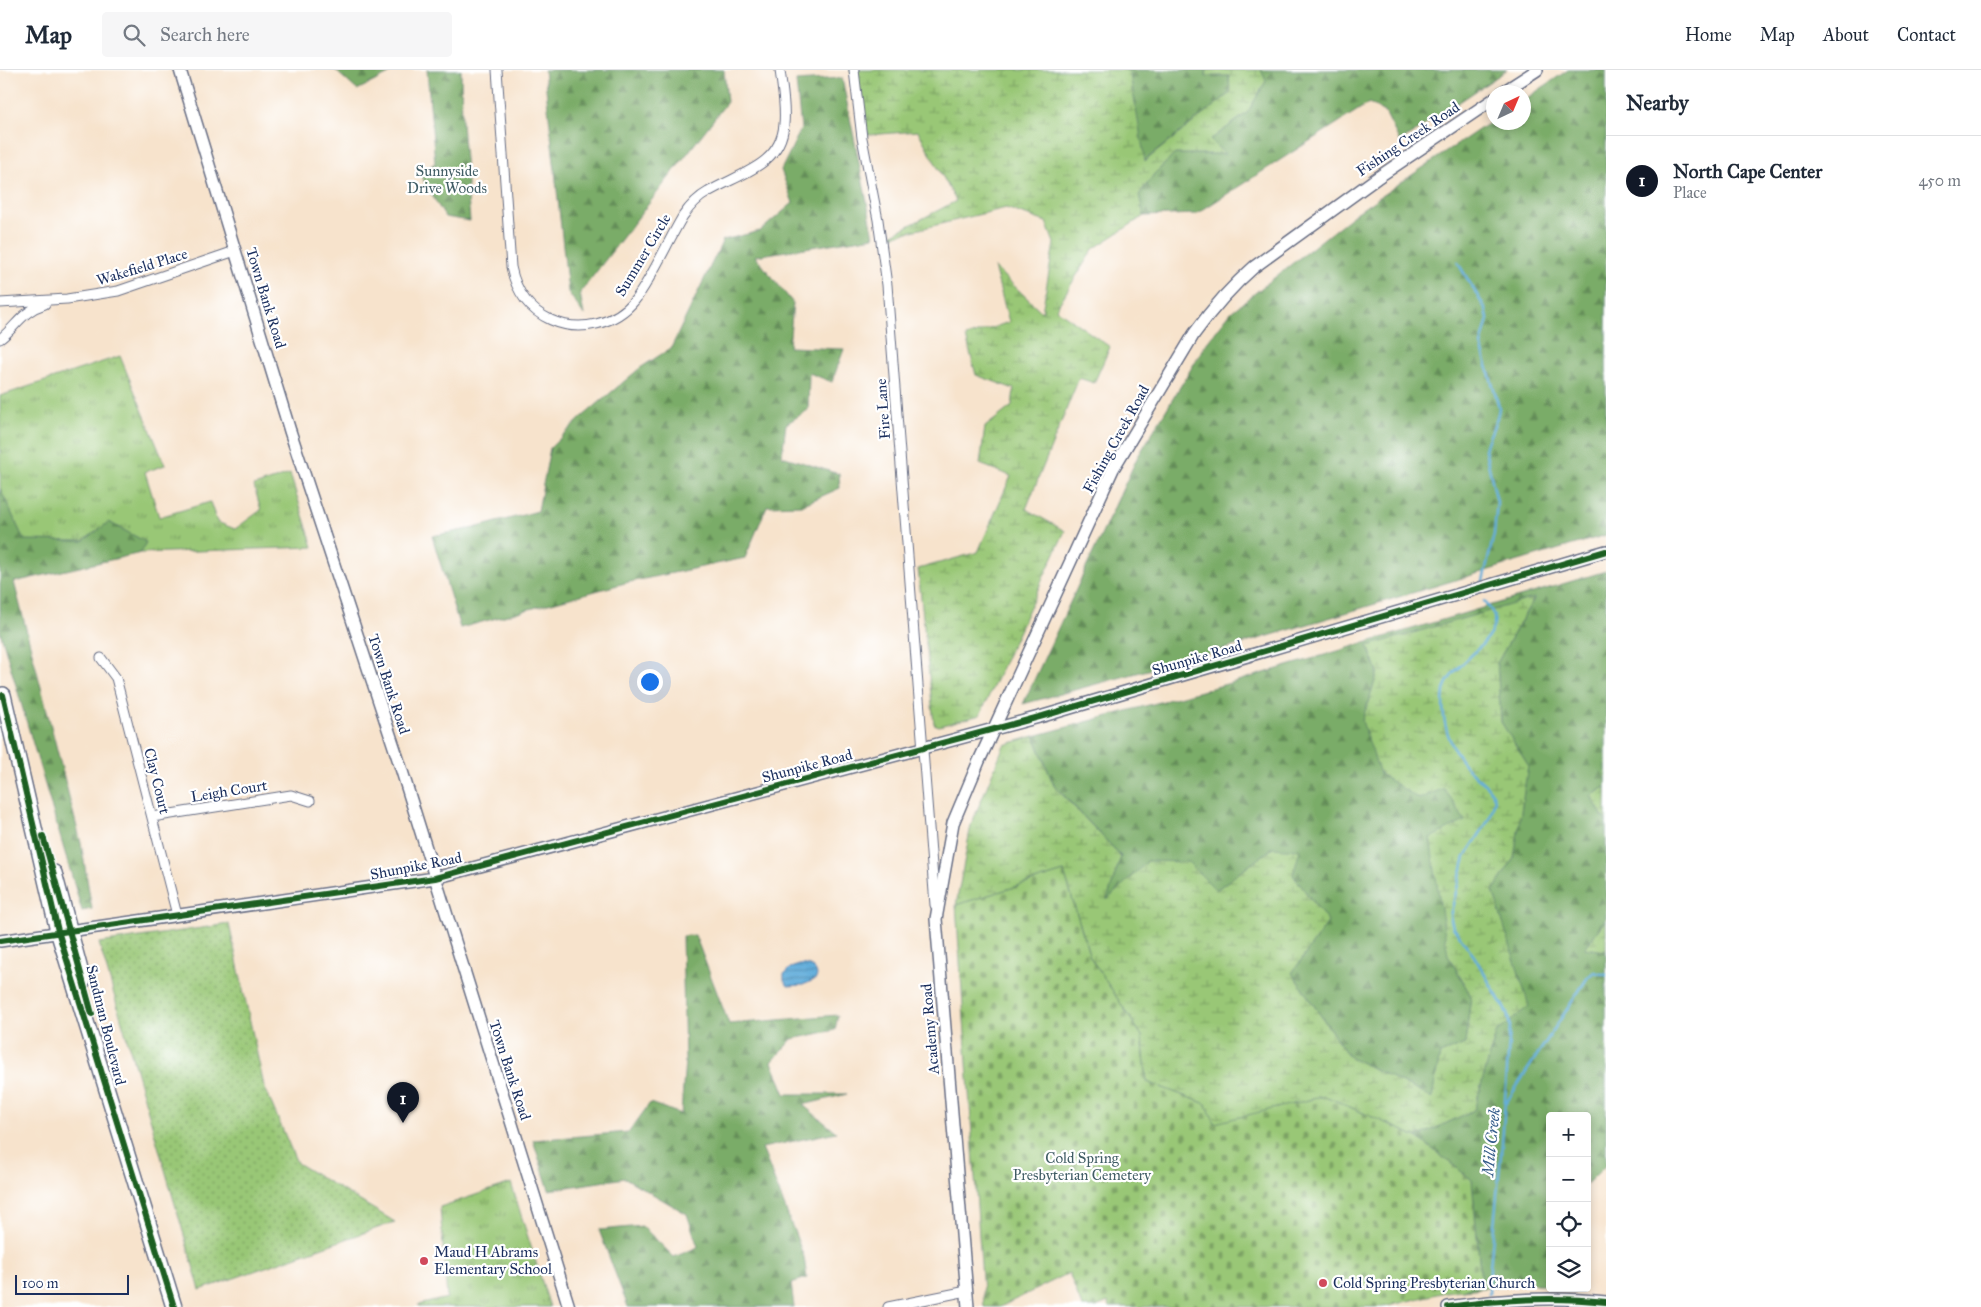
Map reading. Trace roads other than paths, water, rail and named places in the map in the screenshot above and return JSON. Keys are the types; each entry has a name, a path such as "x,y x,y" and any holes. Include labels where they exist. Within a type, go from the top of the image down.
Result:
{"highway":[{"name":"Sandman Boulevard","path":"2,690 64,930 118,1128 174,1307"}],"street":[{"name":"Town Bank Road","path":"180,70 290,431 401,768 569,1307"},
{"name":"Summer Circle","path":"497,70 513,278 518,289 533,308 552,321 575,326 598,324 613,318 626,309 641,290 682,216 690,207 708,192 758,167 773,153 780,140 784,125 780,70"},
{"name":"Fire Lane","path":"854,70 862,138 888,285 923,748"},
{"path":"1514,85 1536,70"},
{"name":"Fishing Creek Road","path":"936,919 953,823 993,730 1113,469 1194,334 1209,313 1239,280 1254,267 1376,178 1486,104"},
{"name":"Wakefield Place","path":"0,303 54,300 118,291 236,251"},
{"name":"Wakefield Place","path":"0,339 22,316 54,300"},
{"name":"Shunpike Road","path":"0,941 64,930 435,878 993,730 1606,551"},
{"name":"Clay Court","path":"101,658 116,678 177,915"},
{"name":"Academy Road","path":"923,748 968,1307"},
{"name":"Leigh Court","path":"152,817 291,795 310,801"},
{"path":"888,1307 967,1291"},
{"path":"1448,1307 1496,1300 1532,1298 1606,1302"}],"water":[{"path":"808,965 813,968 817,975 816,979 803,985 788,986 784,981 784,974 790,968"}],"waterway":[{"path":"1458,263 1486,310 1488,319 1481,345 1499,407 1497,418 1485,450 1497,502 1494,534 1483,581"},
{"path":"1484,601 1494,617 1493,627 1489,636 1454,673 1444,691 1443,702 1445,724 1457,754 1470,771 1488,787 1495,799 1490,818 1465,857 1450,916 1453,927 1474,956 1507,1013 1510,1026 1489,1294"},
{"name":"Mill Creek","path":"1506,1103 1588,977 1594,972 1606,975"}],"place":[{"name":"North Cape Center","path":"403,1123"},
{"name":"Maud H Abrams Elementary School","path":"424,1261"},
{"name":"Cold Spring Presbyterian Church","path":"1323,1283"}],"park label":[{"name":"Sunnyside Drive Woods","path":"447,180"},
{"name":"Cold Spring Presbyterian Cemetery","path":"1082,1166"}]}
